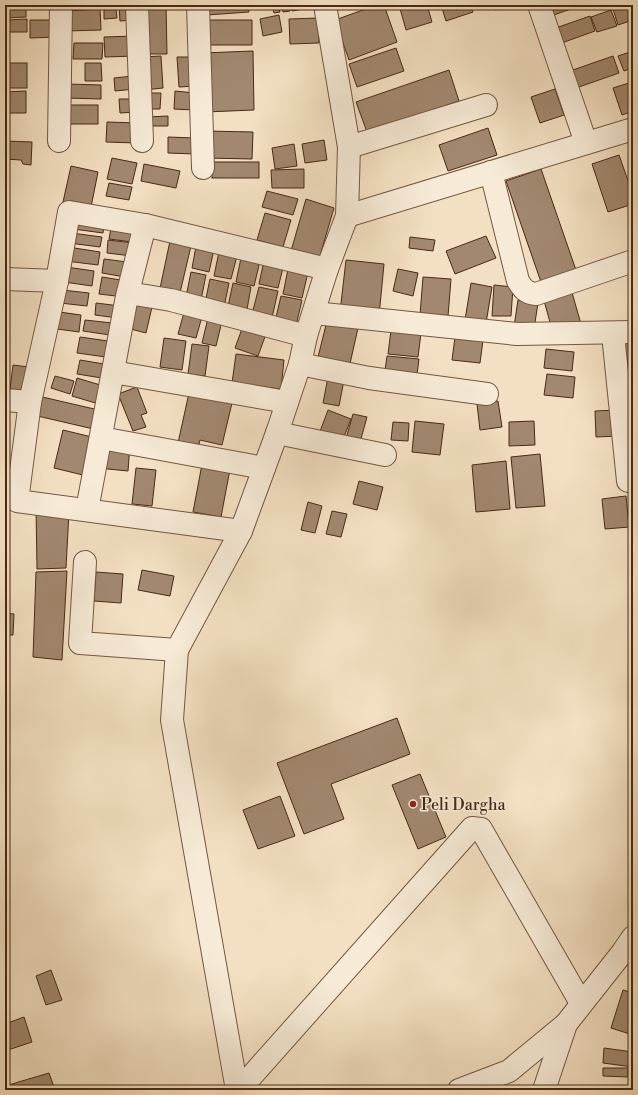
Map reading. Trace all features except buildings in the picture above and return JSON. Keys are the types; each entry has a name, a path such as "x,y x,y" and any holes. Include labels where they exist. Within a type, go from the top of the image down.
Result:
{"street":[{"path":"59,140 61,5"},
{"path":"137,5 142,141"},
{"path":"198,5 203,168"},
{"path":"539,5 586,143"},
{"path":"238,1090 172,720 177,650 241,531 300,364 306,336 327,269 347,216 349,147 329,6"},
{"path":"349,147 486,105"},
{"path":"347,216 633,129"},
{"path":"491,172 518,281 523,289 528,293 536,294 633,261"},
{"path":"241,531 17,501 30,402 57,281 69,212 145,224 327,269"},
{"path":"87,510 128,293 145,224"},
{"path":"5,279 57,281"},
{"path":"128,293 171,300 306,336"},
{"path":"314,313 517,334 623,333 628,481"},
{"path":"300,364 369,378 487,394"},
{"path":"113,372 287,402"},
{"path":"5,400 30,402"},
{"path":"277,432 385,455"},
{"path":"101,438 264,468"},
{"path":"85,562 80,643 177,650"},
{"path":"238,1090 468,831 476,827 481,829 582,1003"},
{"path":"459,1090 509,1071 566,1024 622,953 633,936"},
{"path":"544,1090 566,1024"}],"place":[{"name":"Peli Dargha","path":"413,804"}]}
